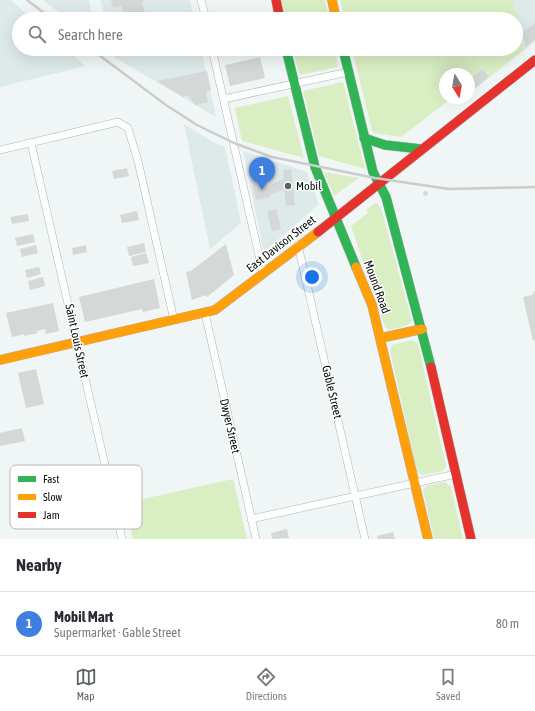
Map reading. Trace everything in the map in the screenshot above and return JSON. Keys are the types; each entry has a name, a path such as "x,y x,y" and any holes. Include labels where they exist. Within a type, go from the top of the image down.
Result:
{"main road":[{"path":"276,0 279,12"},
{"path":"332,0 335,12"},
{"name":"Mound Road","path":"288,56 315,167 367,290 381,338 428,539"},
{"path":"345,56 364,138 379,185 386,197 422,329 471,539"},
{"name":"East Davison Street","path":"0,360 215,310 226,303 298,245 379,185 421,149 535,60"},
{"path":"364,138 383,145 421,149"},
{"path":"381,338 422,329"}],"street":[{"path":"201,0 204,12"},
{"path":"214,56 263,273"},
{"path":"224,99 348,72"},
{"path":"0,150 118,122 128,128 174,320"},
{"name":"Saint Louis Street","path":"31,143 105,465"},
{"name":"Gable Street","path":"298,245 365,539"},
{"name":"Dwyer Street","path":"204,313 256,539"},
{"path":"252,519 456,474"},
{"name":"Saint Louis Street","path":"120,529 122,539"}],"shaded area":[{"path":"0,0 11,0 24,12 12,12 12,56 74,56 85,66 0,87"},
{"path":"43,0 89,0 92,12 59,12"},
{"path":"101,0 190,0 193,12 104,12"},
{"path":"513,0 535,0 535,41 524,50 523,12 516,12"},
{"path":"203,56 216,117 114,57"},
{"path":"184,124 213,142 225,147 241,223 210,249"},
{"path":"243,151 307,172 319,204 264,252"}],"green space":[{"path":"280,0 325,0 328,12 283,12"},
{"path":"340,0 513,0 516,12 343,12"},
{"path":"294,56 336,56 338,67 300,75"},
{"path":"354,56 516,56 475,88 475,68 439,68 439,104 444,104 401,137 374,133 372,131"},
{"path":"343,82 365,169 319,156 303,91"},
{"path":"288,96 304,158 242,141 235,108"},
{"path":"324,172 359,178 334,196"},
{"path":"377,203 381,208 412,321 408,325 389,330 385,327 351,226 368,213 366,210"},
{"path":"412,340 418,344 446,466 443,471 421,475 417,471 390,351 392,345"},
{"path":"233,479 247,539 133,539 131,529 142,529 142,499"},
{"path":"445,482 451,487 463,539 434,539 423,491 426,486"}],"building":[{"path":"111,0 146,0 142,2 144,12 123,12 122,6 113,8"},
{"path":"535,23 535,40 526,47 523,32"},
{"path":"260,57 265,78 230,86 225,65"},
{"path":"483,69 489,77 475,88 475,75"},
{"path":"207,71 211,90 206,92 208,102 195,105 188,95 183,97 157,81"},
{"path":"127,168 129,176 114,179 112,171"},
{"path":"291,169 295,205 286,206 284,189 270,195 270,197 256,200 250,173 264,170 268,186 284,179 283,170"},
{"path":"424,191 428,192 427,196 423,195"},
{"path":"276,209 281,229 272,231 267,211"},
{"path":"137,211 139,220 122,223 120,215"},
{"path":"28,214 29,221 12,224 10,217"},
{"path":"33,234 35,242 17,246 15,238"},
{"path":"144,243 146,252 129,256 127,247"},
{"path":"226,244 234,275 207,297 206,295 192,300 186,272 191,271"},
{"path":"36,245 38,253 22,257 20,249"},
{"path":"86,245 87,252 73,255 72,248"},
{"path":"146,253 149,263 133,266 131,257"},
{"path":"39,267 41,274 27,278 25,270"},
{"path":"43,277 45,286 30,290 28,281"},
{"path":"154,279 160,308 143,312 142,309 85,322 79,297"},
{"path":"535,291 535,340 533,341 523,297 532,295"},
{"path":"53,303 59,331 46,334 45,329 37,331 38,333 12,337 6,313"},
{"path":"36,369 44,404 26,408 18,373"},
{"path":"22,428 25,441 0,446 0,433"},
{"path":"287,529 289,538 272,539 271,533"},
{"path":"393,532 395,539 378,539 377,536"}],"railway":[{"path":"27,0 43,12"},
{"path":"100,56 166,105 197,125 234,143 272,157 375,178 449,189 535,187"}],"traffic: fast":[{"path":"288,56 315,167 356,267"},
{"path":"345,56 373,172 386,197 431,367"},
{"path":"364,138 385,145 421,149"}],"traffic: slow":[{"path":"332,0 335,12"},
{"path":"0,360 215,310 318,232"},
{"path":"356,267 372,305 428,539"},
{"path":"381,338 422,329"}],"traffic: jam":[{"path":"276,0 279,12"},
{"path":"318,232 535,60"},
{"path":"431,367 471,539"}],"place":[{"name":"Mobil","path":"288,186"},
{"name":"Mobil Mart","path":"262,190"}]}
